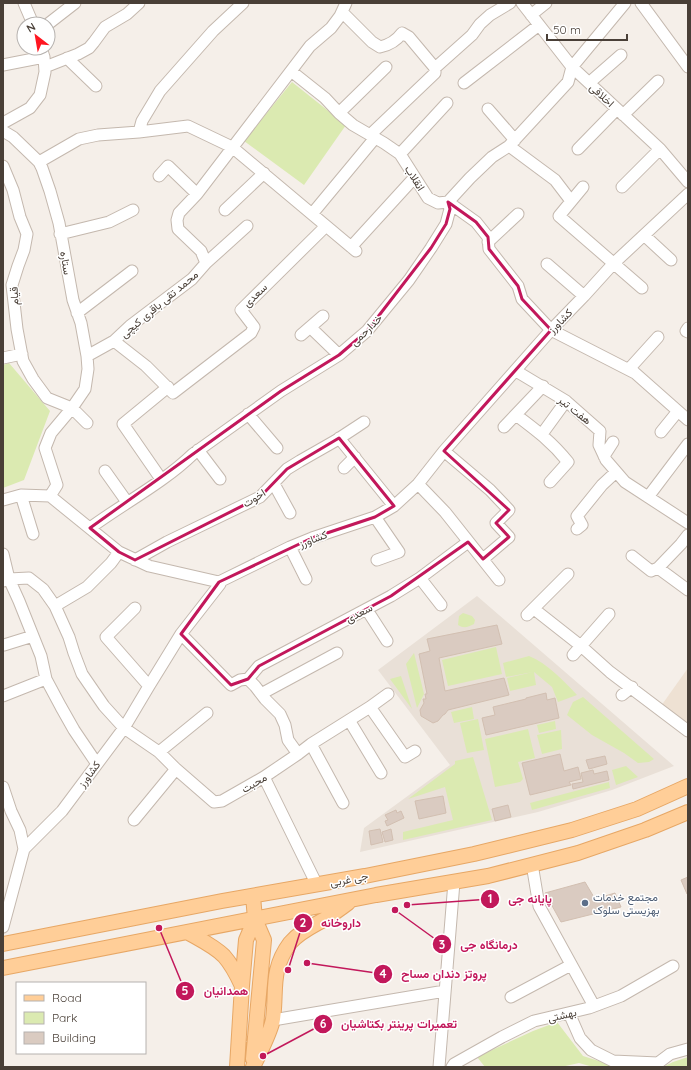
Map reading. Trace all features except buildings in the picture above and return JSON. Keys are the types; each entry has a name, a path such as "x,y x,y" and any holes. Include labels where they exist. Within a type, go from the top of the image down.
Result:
{"main road":[{"name":"جی غربی","path":"3,944 474,854 572,830 636,809 688,786"},
{"name":"جی غربی","path":"3,968 352,900 488,876 586,850 645,830 688,812"},
{"path":"253,896 255,919 264,940 253,1067"},
{"path":"253,1067 273,1020 275,978 280,958 291,942 301,933 327,918 352,900"},
{"path":"237,1067 246,940 255,919"},
{"path":"187,932 207,943 224,956 234,969 242,986"}],"street":[{"path":"24,3 30,16"},
{"path":"56,18 75,3"},
{"path":"3,65 43,57 67,58 78,54 89,48 104,27 127,14 139,3"},
{"path":"139,132 142,121 160,90 212,31 243,3"},
{"path":"312,214 373,137 435,70 472,35 480,24 490,15 510,3"},
{"name":"اخلاقی","path":"522,3 572,67 660,149 688,182"},
{"path":"531,15 546,3"},
{"path":"448,202 492,157 512,143 568,82 572,67 625,3"},
{"path":"642,3 688,67"},
{"path":"344,7 372,42 380,46 386,45 398,38 402,33 409,37 435,70"},
{"name":"محمد تقی باقری کیچی","path":"87,356 114,341 130,326 192,279 206,264 201,251 178,229 177,220 180,212 197,194 232,146 310,46 331,28 344,7"},
{"path":"464,83 539,25"},
{"path":"589,83 621,55"},
{"path":"3,123 30,108 40,95 45,72 43,57"},
{"path":"67,58 96,86"},
{"path":"339,113 386,67"},
{"name":"انقلاب","path":"291,71 325,98 353,125 400,154 428,198 438,203 448,202 476,222 488,237 489,249 518,286 522,299 551,330"},
{"path":"578,149 658,81"},
{"path":"400,154 447,103"},
{"path":"488,108 512,143 554,180 571,202"},
{"path":"39,162 79,138 188,126 232,146 354,249 414,178"},
{"name":"ستاره","path":"3,131 13,137 39,162 50,191 73,300 81,324 87,356 88,369 85,389 72,408 51,433 45,448 57,485 50,496"},
{"path":"622,188 660,149"},
{"name":"قیام","path":"3,166 27,234 24,250 12,285 17,329 23,361 33,379 47,398 72,408"},
{"path":"159,176 168,166 197,194"},
{"path":"225,210 264,173"},
{"path":"583,187 559,216 642,288"},
{"name":"کشاورز","path":"3,927 24,849 62,811 124,728 181,634 220,584 219,582 312,538 376,517 394,506 418,484 444,451 551,330 613,264 688,194"},
{"name":"خدارحمی","path":"90,528 181,465 198,450 248,414 281,391 339,355 368,332 409,280 446,224 450,209 448,202"},
{"path":"60,234 109,222 134,210"},
{"path":"488,242 518,214"},
{"path":"206,264 247,226"},
{"name":"سعدی","path":"171,390 251,333 254,327 241,310 326,226"},
{"path":"644,236 671,260"},
{"path":"546,264 584,296"},
{"path":"77,313 132,271"},
{"path":"3,278 14,277"},
{"path":"323,316 305,331 339,355"},
{"path":"688,328 686,331 688,332"},
{"path":"551,330 629,369 688,420"},
{"path":"629,369 658,337"},
{"path":"114,341 146,366 171,390 123,424 161,479"},
{"path":"3,358 22,354"},
{"name":"هفت تیر","path":"516,371 566,401 600,431 599,445 604,456 625,482 688,523"},
{"path":"504,427 542,386"},
{"path":"542,434 566,401"},
{"path":"72,408 87,423"},
{"path":"661,432 678,411"},
{"path":"248,414 277,448"},
{"path":"516,415 542,434 568,462 550,482"},
{"name":"اخوت","path":"136,560 167,542 260,497 288,469 364,422"},
{"path":"339,438 394,506"},
{"path":"604,456 614,442"},
{"path":"648,497 688,444"},
{"path":"198,450 220,479"},
{"path":"444,451 490,490 509,510 496,523 509,537 483,559"},
{"path":"344,468 355,457"},
{"path":"105,471 127,502"},
{"path":"577,530 582,525 577,516 602,485 616,472"},
{"path":"274,484 290,513"},
{"path":"418,484 445,512 499,580"},
{"path":"21,495 33,534"},
{"path":"3,500 21,495 50,496 119,552 149,566 219,582"},
{"path":"376,517 399,552 377,560"},
{"path":"632,556 651,571 658,568 688,535"},
{"name":"سعدی","path":"248,679 259,666 367,610 420,578 468,542"},
{"path":"290,548 306,579"},
{"path":"55,606 87,587 111,563 119,552"},
{"path":"3,554 6,580 20,601 41,656 46,679 71,724 97,764"},
{"path":"658,568 688,590"},
{"path":"568,574 531,612 581,646 610,672 688,731"},
{"name":"محبت","path":"6,580 29,578 43,589 55,606 69,637 82,674 104,706 124,728 159,752 214,802 222,801 264,777 311,744 388,694"},
{"path":"420,578 441,605"},
{"path":"135,608 106,637 149,686"},
{"path":"367,610 387,641"},
{"path":"572,655 609,614"},
{"path":"181,634 231,685 240,680 248,679 255,686 280,714 285,726 288,740 298,754"},
{"path":"4,645 33,636"},
{"path":"261,694 337,653"},
{"path":"3,696 46,679"},
{"path":"622,695 632,688"},
{"path":"370,707 405,757 416,751"},
{"path":"159,752 207,713"},
{"path":"349,720 380,773"},
{"path":"311,744 343,803"},
{"path":"134,820 176,769"},
{"path":"264,777 317,885"},
{"path":"3,787 20,830 24,849"},
{"path":"532,864 539,906 594,1006"},
{"path":"439,1067 454,882"},
{"path":"511,997 572,966"},
{"name":"بهشتی","path":"452,1067 454,1064 502,1037 534,1021 594,1006 621,996 673,966"},
{"path":"273,1020 446,991"},
{"path":"569,1013 580,1038 591,1050 613,1061 658,1063 670,1054 688,1049"}],"highlighted area":[{"path":"448,202 476,222 488,237 489,249 518,286 522,299 551,330 444,451 509,510 496,523 509,537 483,559 468,542 391,596 259,666 248,679 231,685 181,634 219,582 312,538 375,517 394,506 339,438 287,469 260,497 135,560 119,552 90,528 281,391 339,355 367,331 431,248 446,224 450,209"}],"shaded area":[{"path":"477,596 674,766 612,790 538,812 360,852 364,828 450,765 378,670"},
{"path":"688,668 688,725 661,706"}],"green space":[{"path":"292,82 346,125 304,185 244,141"},
{"path":"9,363 50,411 24,480 3,488 3,365"},
{"path":"463,613 472,616 475,620 474,624 466,627 458,625 459,616"},
{"path":"496,647 502,674 448,686 442,660"},
{"path":"414,653 424,694 417,708 406,664"},
{"path":"529,656 543,663 561,678 577,695 558,702 552,687 534,672 536,685 510,691 507,678 533,672 506,677 503,663"},
{"path":"401,676 412,709 390,679"},
{"path":"583,697 654,759 649,762 638,763 624,753 592,735 567,715 573,702"},
{"path":"472,707 474,719 454,723 451,712"},
{"path":"478,719 484,750 467,753 460,723"},
{"path":"555,721 556,729 539,733 537,725"},
{"path":"528,729 535,758 518,762 523,779 520,782 495,787 485,739"},
{"path":"561,730 562,749 542,754 537,735"},
{"path":"473,757 492,820 403,840 403,832 453,820 445,787 408,799 455,764 455,761"},
{"path":"626,766 638,777 616,785 612,770"},
{"path":"609,782 610,788 532,810 530,803"},
{"path":"557,1022 583,1056 618,1067 593,1067 579,1063 561,1067 485,1067 477,1057 533,1031"},
{"path":"688,1057 688,1067 663,1067 673,1062"}],"place":[{"name":"مجتمع خدمات بهزیستی سلوک","path":"585,903"},
{"name":"پایانه جی","path":"407,905"},
{"name":"درمانگاه جی","path":"395,910"},
{"name":"همدانیان","path":"159,928"},
{"name":"پروتز دندان مساح","path":"307,963"},
{"name":"داروخانه","path":"288,970"},
{"name":"تعمیرات پرینتر بکتاشیان","path":"263,1056"}]}
